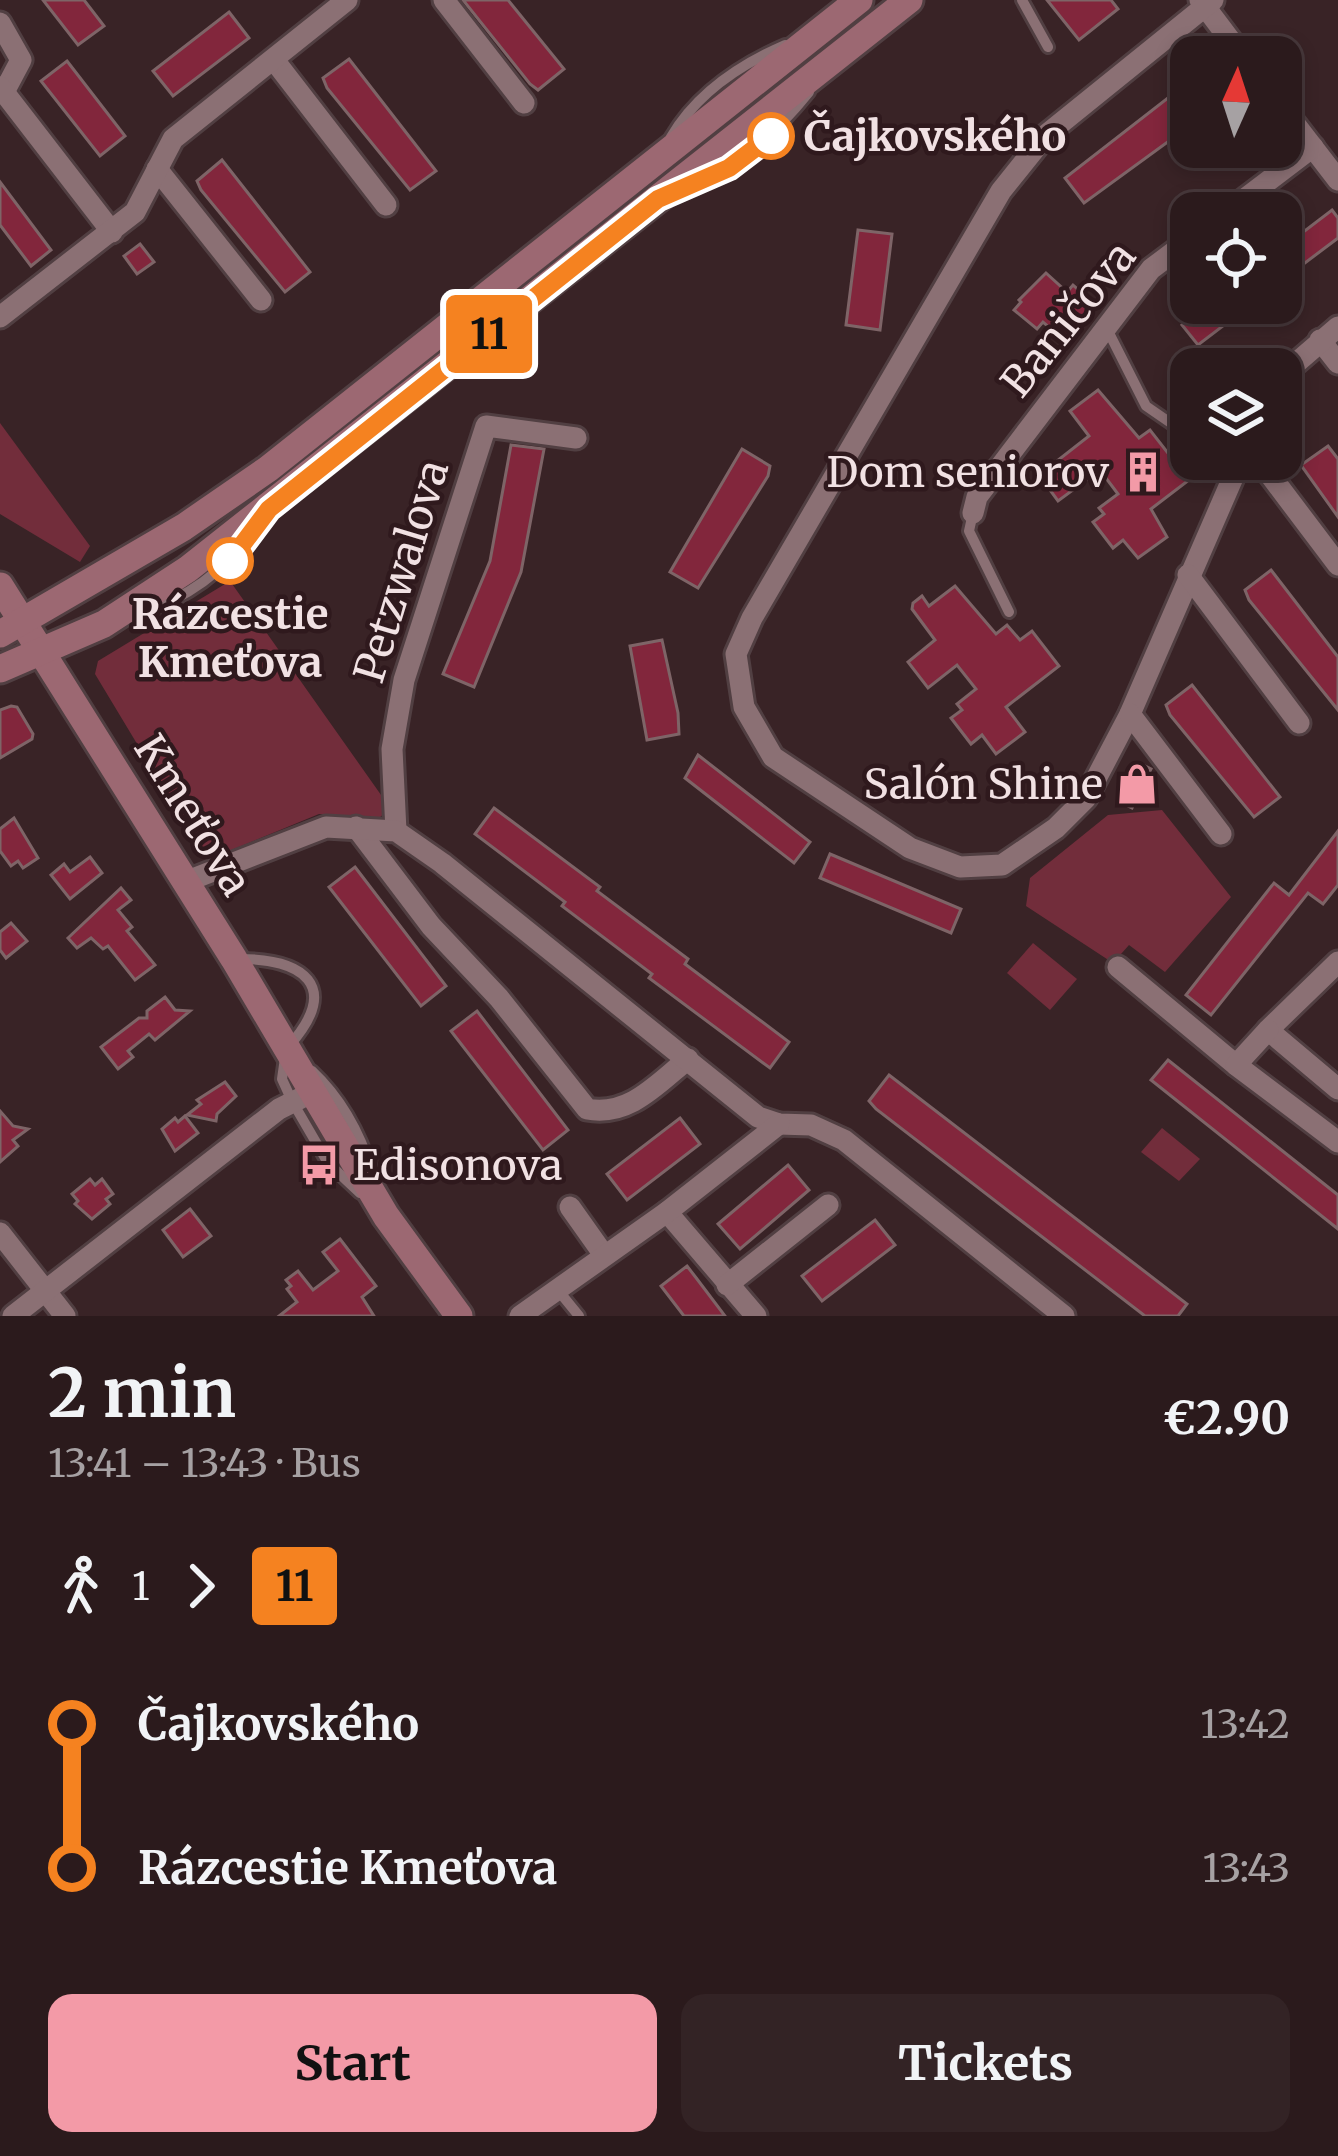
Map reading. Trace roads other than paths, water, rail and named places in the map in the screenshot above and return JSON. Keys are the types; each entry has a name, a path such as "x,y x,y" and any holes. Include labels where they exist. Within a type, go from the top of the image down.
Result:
{"street":[{"path":"0,317 135,212 173,139 347,0"},
{"path":"444,0 524,103"},
{"path":"0,586 11,629 184,527 268,469 859,0"},
{"path":"0,669 104,624 188,569 909,0"},
{"path":"1229,36 1206,2 1046,135 1001,191 752,618 736,654 744,707 773,757 910,848 960,867 1002,865 1056,828 1086,798 1130,714 1232,480"},
{"path":"0,23 20,60 2,89 112,232"},
{"path":"274,60 386,206"},
{"path":"1302,133 1338,180"},
{"path":"1254,192 1313,147"},
{"path":"157,169 261,300"},
{"name":"Baničova","path":"973,513 976,497 1106,326 1151,269 1170,255"},
{"path":"1302,357 1329,333 1338,363"},
{"name":"Petzwalova","path":"396,831 392,748 404,680 486,426 576,438"},
{"path":"1274,480 1338,565"},
{"path":"1189,574 1299,723"},
{"name":"Kmeťova","path":"11,629 43,653 287,1049 303,1096 459,1316"},
{"path":"1130,714 1221,834"},
{"path":"185,882 326,827 396,831 758,1117 778,1124 811,1125 844,1139 1064,1316"},
{"path":"356,827 430,926 499,998 587,1109 610,1113 633,1103 688,1059"},
{"path":"1237,1065 1338,962"},
{"path":"1118,967 1338,1142"},
{"path":"1268,1030 1338,1089"},
{"path":"13,1316 303,1096"},
{"path":"520,1316 667,1212 778,1124"},
{"path":"728,1286 828,1205"},
{"path":"570,1207 604,1255"},
{"path":"667,1212 756,1316"},
{"path":"0,1233 65,1316"}],"lane":[{"path":"1022,0 1048,46"},
{"path":"1106,326 1145,406 1170,423"},
{"path":"973,513 969,531 1010,612"},
{"name":"Kmeťova","path":"234,959 284,962 304,973 314,990 311,1022 287,1049"},
{"path":"287,1049 331,1089 362,1139 386,1216"},
{"path":"557,1289 579,1316"}],"place":[{"name":"Čajkovského","path":"771,136"},
{"name":"Dom seniorov","path":"1143,472"},
{"name":"Rázcestie Kmeťova","path":"230,561"},
{"name":"Salón Shine","path":"1137,784"},
{"name":"Edisonova","path":"319,1165"}]}
